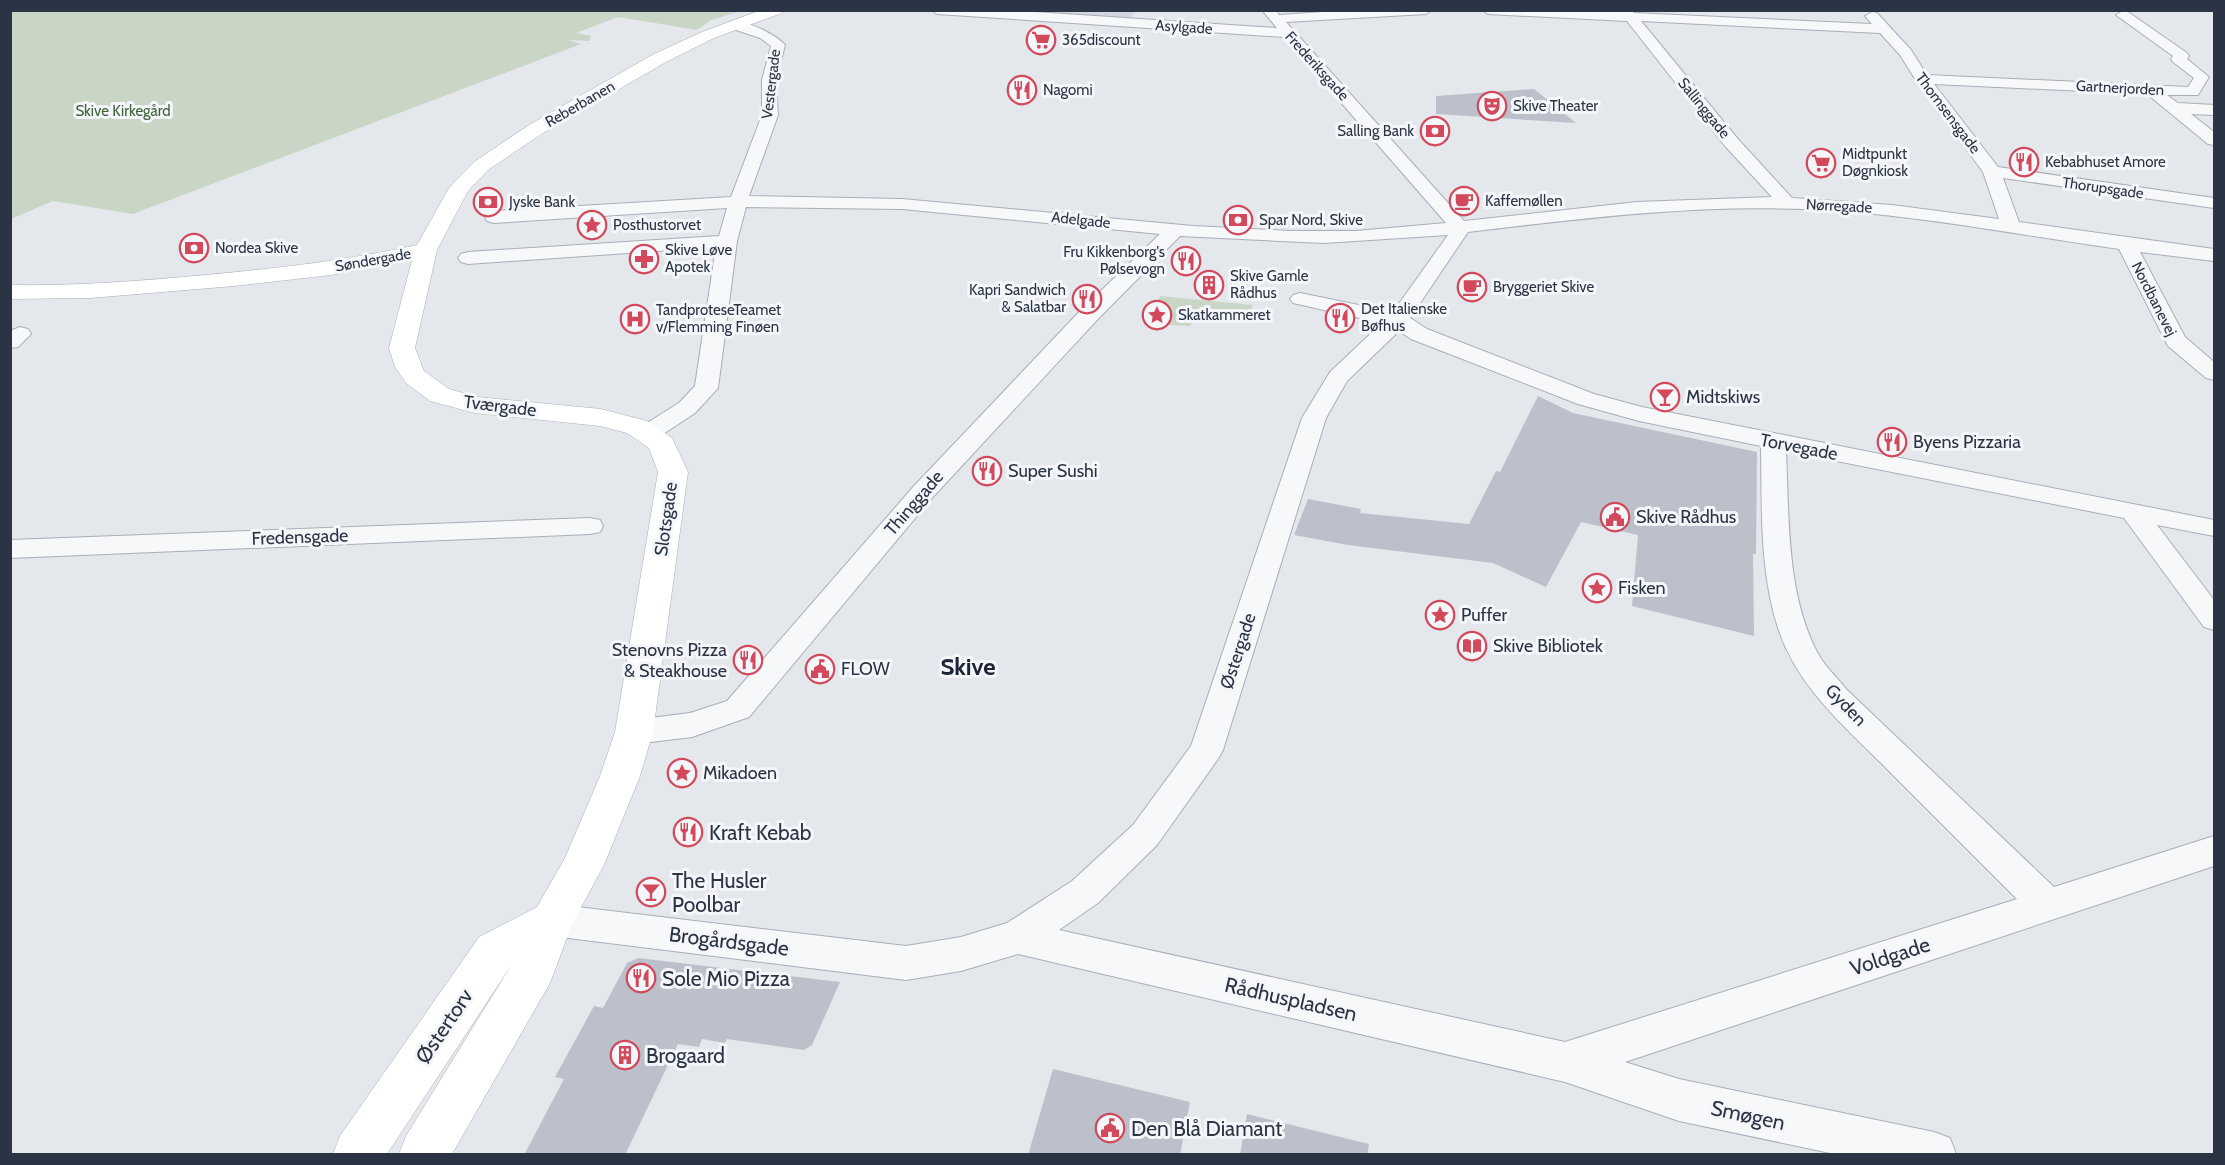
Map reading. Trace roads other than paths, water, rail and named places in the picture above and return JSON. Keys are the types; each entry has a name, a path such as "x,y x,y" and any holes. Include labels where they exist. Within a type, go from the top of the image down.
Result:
{"street":[{"name":"Reberbanen","path":"426,250 459,188 495,155 660,58 735,25 777,10"},
{"name":"Asylgade","path":"937,10 1287,33"},
{"path":"1272,15 1426,10"},
{"path":"1488,10 1628,14 1885,29"},
{"name":"Thomsensgade","path":"1866,10 1906,53 1922,79 1992,171 2011,226"},
{"name":"Sallinggade","path":"1628,14 1731,142 1786,203"},
{"name":"Frederiksgade","path":"1272,15 1461,229"},
{"name":"Gartnerjorden","path":"1922,79 2193,92 2202,77 2178,59 2182,56 2123,15"},
{"name":"Vestergade","path":"735,25 765,35 778,45 769,80 770,115 738,202"},
{"path":"2151,90 2214,140"},
{"name":"Gartnerjorden","path":"2174,108 2214,110"},
{"name":"Thorupsgade","path":"1992,171 2214,203"},
{"name":"Adelgade","path":"494,217 804,200 903,204 1175,230 1291,237 1355,237 1461,229"},
{"path":"648,434 687,408 706,388 727,241 738,202"},
{"name":"Nørregade","path":"1461,229 1550,216 1652,206 1786,203 1887,209 2214,255"},
{"name":"Østergade","path":"906,963 961,954 1018,936 1085,892 1144,836 1206,750 1314,418 1338,377 1398,320 1461,229"},
{"name":"Thinggade","path":"634,732 692,725 738,709 923,492 1089,315 1175,230"},
{"path":"468,258 727,241"},
{"name":"Nordbanevej","path":"2126,244 2176,341 2214,373"},
{"name":"Søndergade","path":"10,283 246,266 379,249 426,250"},
{"name":"Søndergade","path":"10,292 113,289 237,279 376,262 426,250"},
{"name":"Tværgade","path":"426,250 402,348 406,363 416,378 425,386 459,402 610,418 648,434"},
{"name":"Torvegade","path":"1300,299 1398,320 1419,334 1586,399 1640,414 2214,528"},
{"name":"Slotsgade","path":"634,732 673,472 669,452 648,434"},
{"name":"Gyden","path":"1773,442 1778,572 1787,613 1805,659 1835,697 2047,904"},
{"path":"2133,512 2214,620"},
{"name":"Fredensgade","path":"10,549 591,526"},
{"path":"424,1155 534,969 552,920 596,836 620,776 634,732"},
{"name":"Voldgade","path":"1565,1062 2214,851"},
{"name":"Brogårdsgade","path":"552,920 906,963"},
{"name":"Østertorv","path":"358,1155 495,951 552,920"},
{"name":"Rådhuspladsen","path":"1018,936 1565,1062"},
{"name":"Smøgen","path":"1565,1062 1679,1100 1934,1155"}],"place":[{"name":"365discount","path":"1041,40"},
{"name":"Nagomi","path":"1022,90"},
{"name":"Skive Theater","path":"1492,106"},
{"name":"Salling Bank","path":"1435,131"},
{"name":"Kebabhuset Amore","path":"2024,162"},
{"name":"Midtpunkt Døgnkiosk","path":"1821,163"},
{"name":"Kaffemøllen","path":"1464,201"},
{"name":"Jyske Bank","path":"488,202"},
{"name":"Spar Nord, Skive","path":"1238,220"},
{"name":"Posthustorvet","path":"592,225"},
{"name":"Nordea Skive","path":"194,248"},
{"name":"Skive Løve Apotek","path":"644,259"},
{"name":"Fru Kikkenborg's Pølsevogn","path":"1186,261"},
{"name":"Skive Gamle Rådhus","path":"1209,285"},
{"name":"Bryggeriet Skive","path":"1472,287"},
{"name":"Kapri Sandwich & Salatbar","path":"1087,299"},
{"name":"Skatkammeret","path":"1157,315"},
{"name":"Det Italienske Bøfhus","path":"1340,318"},
{"name":"TandproteseTeamet v/Flemming Finøen","path":"635,319"},
{"name":"Midtskiws","path":"1665,397"},
{"name":"Byens Pizzaria","path":"1892,442"},
{"name":"Super Sushi","path":"987,471"},
{"name":"Skive Rådhus","path":"1615,517"},
{"name":"Fisken","path":"1597,588"},
{"name":"Puffer","path":"1440,615"},
{"name":"Skive Bibliotek","path":"1472,646"},
{"name":"Stenovns Pizza & Steakhouse","path":"748,660"},
{"name":"FLOW","path":"820,669"},
{"name":"Mikadoen","path":"682,773"},
{"name":"Kraft Kebab","path":"688,832"},
{"name":"The Husler Poolbar","path":"651,892"},
{"name":"Sole Mio Pizza","path":"641,978"},
{"name":"Brogaard","path":"625,1055"},
{"name":"Den Blå Diamant","path":"1110,1128"}],"district":[{"name":"Skive","path":"968,666"}],"park label":[{"name":"Skive Kirkegård","path":"123,111"}]}
